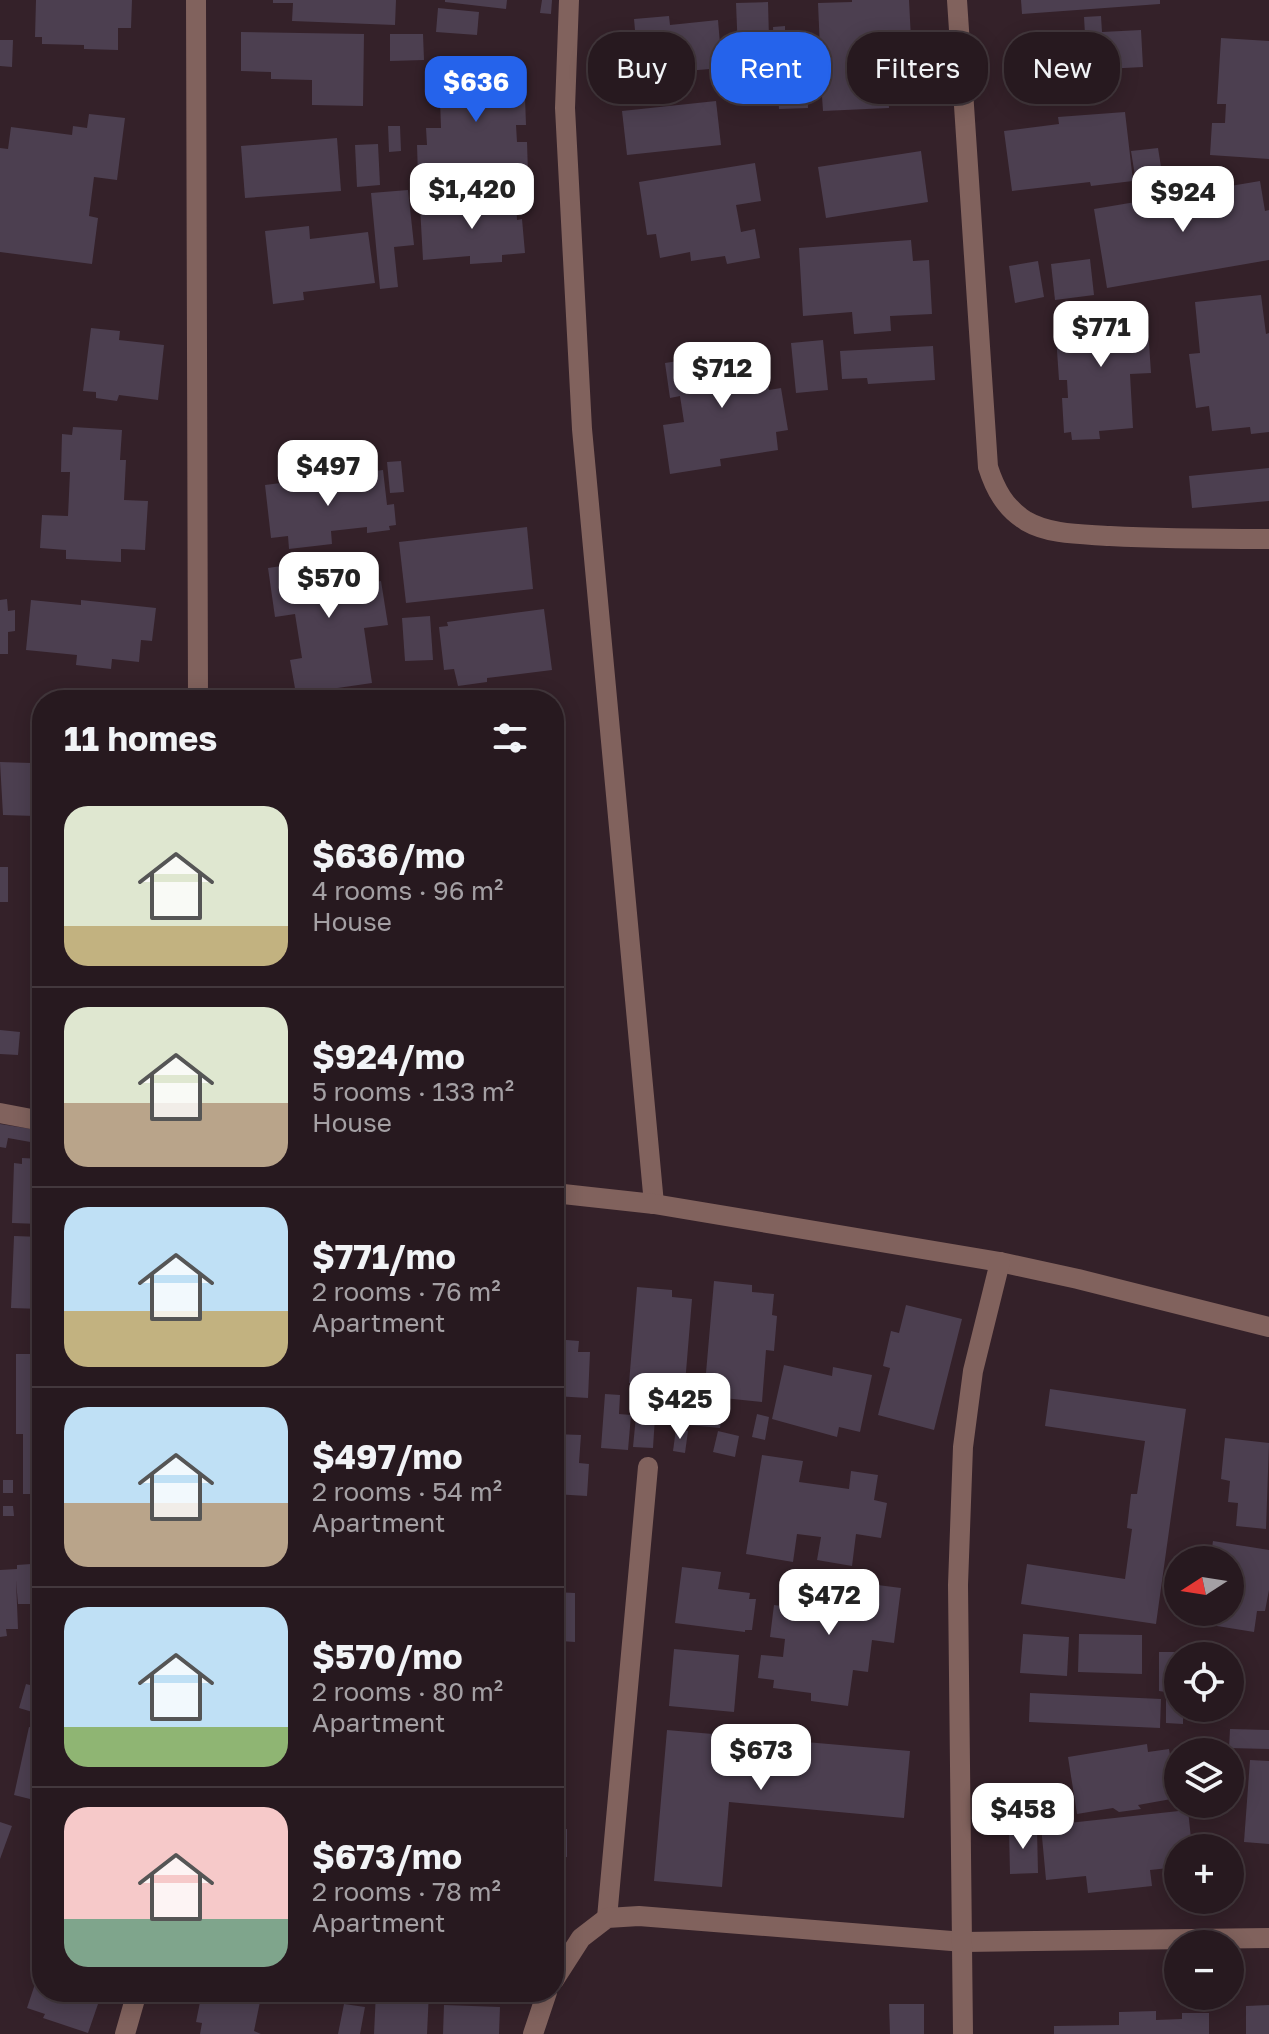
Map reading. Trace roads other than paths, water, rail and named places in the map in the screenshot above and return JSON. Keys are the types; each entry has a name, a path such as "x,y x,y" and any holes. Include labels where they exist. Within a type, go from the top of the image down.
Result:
{"street":[{"path":"196,0 198,690"},
{"path":"569,0 565,108 582,429 654,1204"},
{"path":"957,0 988,467 995,490 1026,521 1048,529 1160,539 1269,539"},
{"path":"0,1113 32,1119"},
{"path":"564,1194 654,1204 1000,1262 1269,1327"},
{"path":"963,2034 958,1585 963,1447 973,1371 1000,1262"},
{"path":"607,1918 648,1467"},
{"path":"564,1960 581,1938 607,1918 639,1916 964,1942 1269,1938"},
{"path":"125,2034 134,2002"},
{"path":"533,2034 544,2002"}]}
